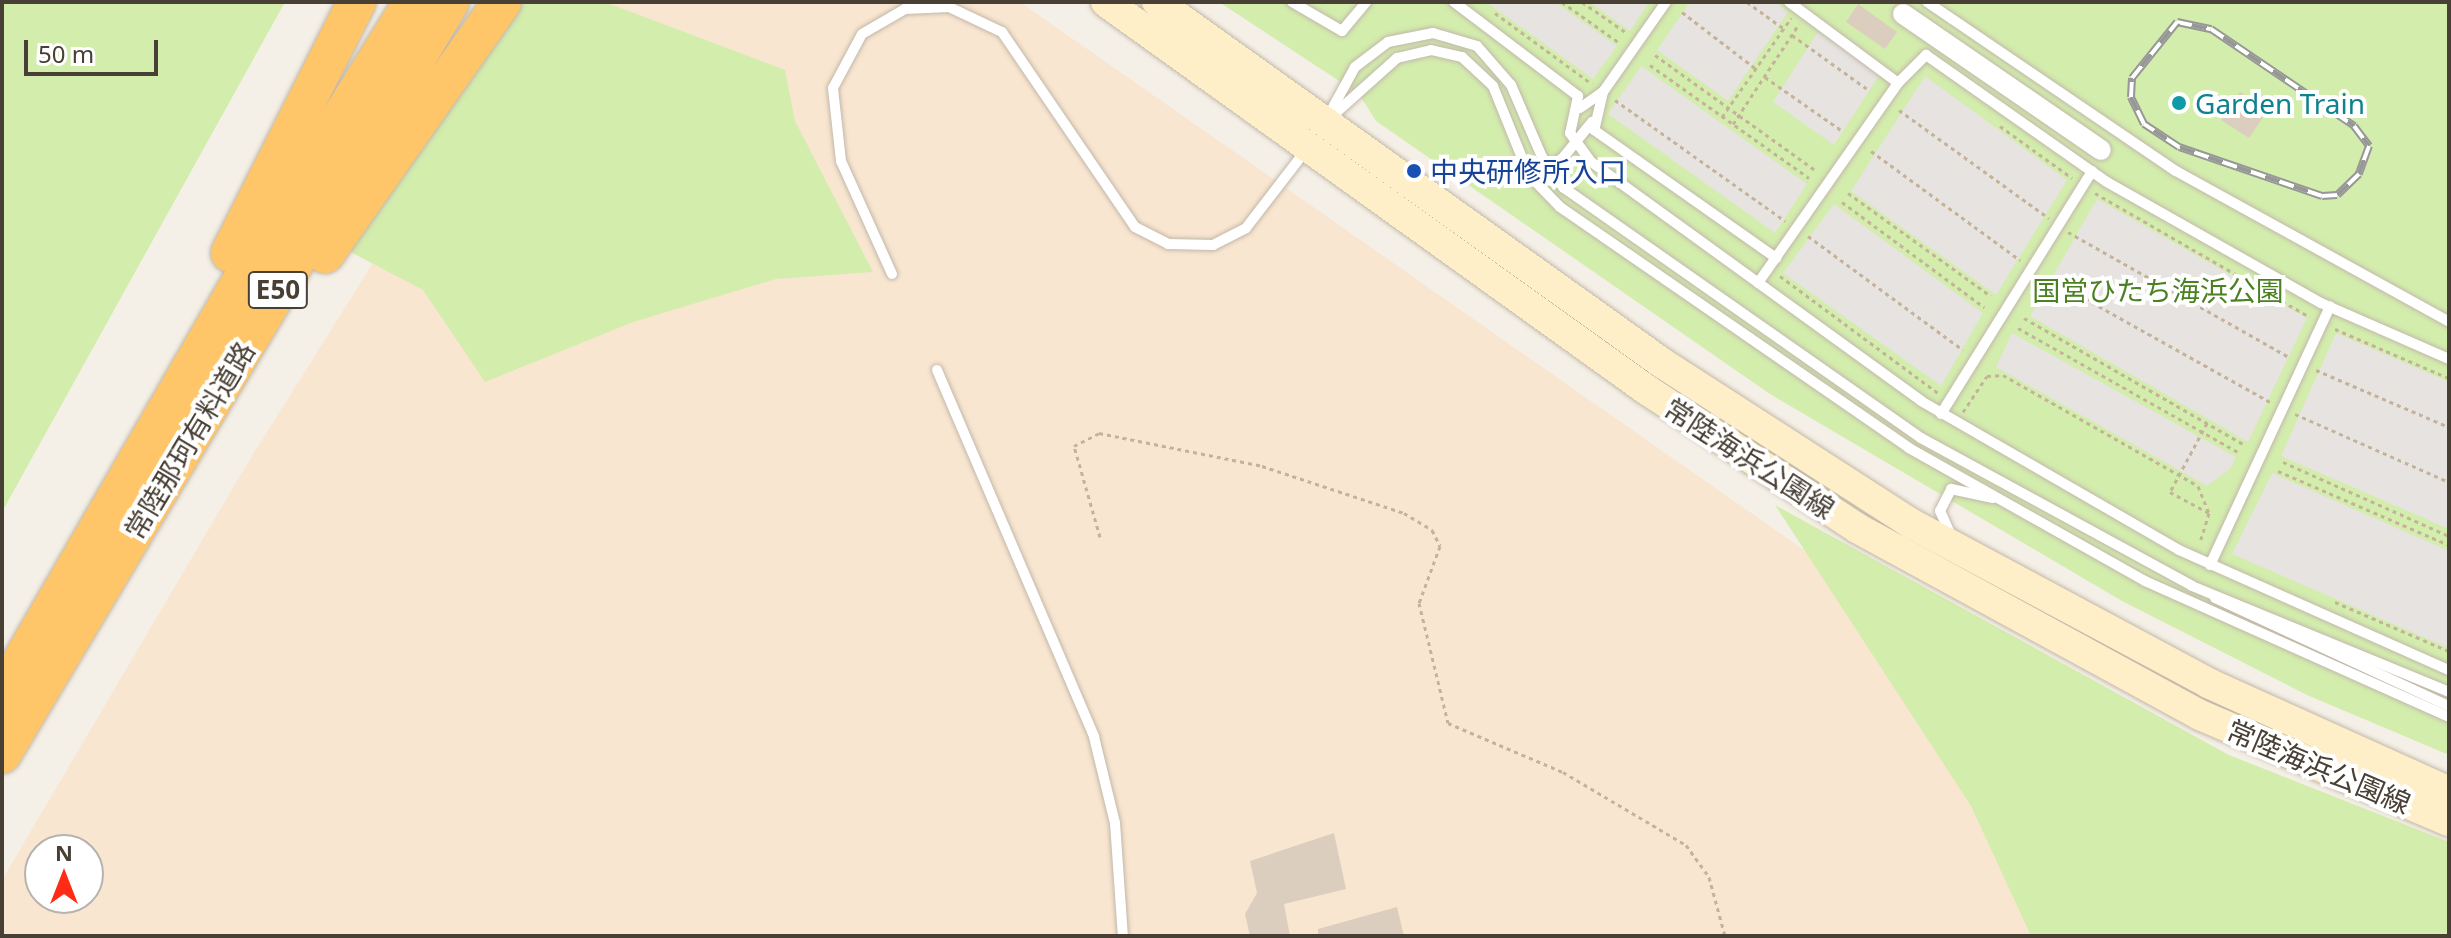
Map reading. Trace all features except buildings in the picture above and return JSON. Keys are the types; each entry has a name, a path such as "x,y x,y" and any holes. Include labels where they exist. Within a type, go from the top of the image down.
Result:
{"highway":[{"path":"99,561 357,2"},
{"name":"常陸那珂有料道路","path":"2,754 273,226 413,2"},
{"name":"常陸那珂有料道路","path":"2,695 99,561 450,2"},
{"path":"99,561 502,2"}],"main road":[{"name":"常陸海浜公園線","path":"1106,2 1647,390 1857,528 2200,715 2449,821"},
{"name":"常陸海浜公園線","path":"1157,2 1662,363 1985,566 2222,689 2449,792"}],"street":[{"path":"1903,14 2101,150"}],"lane":[{"path":"1292,2 1342,31 1366,2"},
{"path":"1454,2 1567,84 1580,108"},
{"path":"1529,175 1549,169 1575,147 1593,120 1603,92 1666,2"},
{"path":"1789,2 1898,83"},
{"path":"1927,2 2176,171 2449,322"},
{"path":"892,274 841,161 833,88 862,34 905,9 949,7 1002,32 1135,227 1168,244 1213,245 1246,228 1307,148 1370,53 1414,35 1451,36 1499,66 1549,169 1587,206 1659,249 1921,438 2192,586 2449,706"},
{"path":"1325,121 1397,58 1449,52 1493,86 1529,175 1560,207 1909,448 2025,510 2145,581 2449,717"},
{"path":"1758,283 1898,83 1926,55 2092,171 2330,307 2449,359"},
{"path":"1603,92 1580,108 1570,133 1575,147 1941,414 2210,565 2449,670"},
{"path":"1593,120 1597,135 1776,258"},
{"path":"1941,414 2092,171"},
{"path":"2210,565 2330,307"},
{"path":"937,370 1094,737 1115,823 1123,936"},
{"path":"1985,566 1976,548 1942,525 1940,511 1951,489 1967,487 2025,510"},
{"path":"2192,586 2449,692"}],"path":[{"path":"1562,2 1618,42"},
{"path":"1582,2 1627,33"},
{"path":"1747,2 1784,29"},
{"path":"1491,11 1976,359"},
{"path":"1682,12 1756,68"},
{"path":"1722,117 1794,15"},
{"path":"1733,124 1802,21"},
{"path":"1792,35 1870,91"},
{"path":"1655,55 1815,170"},
{"path":"1650,65 1809,178"},
{"path":"1765,76 1841,130"},
{"path":"1899,110 2059,225 2303,364 2449,427"},
{"path":"1871,151 2032,268 2283,409 2449,482"},
{"path":"1848,193 1991,296"},
{"path":"1842,202 1984,307"},
{"path":"1769,268 1963,412 1987,376 2003,375 2178,474 2202,490 2209,513 2197,542 2218,550"},
{"path":"2024,318 2245,445"},
{"path":"2018,328 2238,452"},
{"path":"2207,423 2170,492 2209,513"},
{"path":"1100,537 1074,446 1099,433 1262,466 1404,513 1432,530 1440,546 1419,603 1448,723 1563,772 1686,845 1709,877 1725,936"},
{"path":"2283,462 2449,536"},
{"path":"2278,471 2449,545"},
{"path":"2332,601 2449,651"}],"shaded area":[{"path":"536,2 1020,2 2023,703 2263,936 2,936 2,880 24,843 24,914 104,914 104,834 29,834 247,464"},
{"path":"1486,2 1555,2 1617,46 1593,79"},
{"path":"1589,2 1649,2 1630,31"},
{"path":"1690,2 1775,2 1788,12 1728,101 1657,50"},
{"path":"1818,32 1880,74 1834,145 1773,102"},
{"path":"1641,66 1807,184 1775,233 1608,114"},
{"path":"1925,76 2067,180 1996,295 1851,191"},
{"path":"2097,199 2307,318 2248,442 2030,316"},
{"path":"1834,204 1983,313 1941,386 1783,273"},
{"path":"2012,333 2236,457 2230,469 2207,486 1996,367"},
{"path":"2336,333 2449,382 2449,529 2281,456"},
{"path":"2272,473 2449,551 2449,648 2232,554"}],"green space":[{"path":"2,2 285,2 2,512"},
{"path":"516,2 605,2 785,70 795,121 873,272 776,279 633,322 485,382 423,290 343,248"},
{"name":"国営ひたち海浜公園","path":"1219,2 2449,2 2449,755 2307,695 2122,601 1770,394 1376,121 1359,94"},
{"path":"1775,505 2229,755 2449,842 2449,936 2031,936 1971,806"}],"railway":[{"path":"2177,22 2211,29 2354,126 2369,146 2359,174 2337,195 2322,196 2179,147 2144,124 2131,97 2132,78 2177,22"}],"place":[{"name":"Garden Train","path":"2179,103"},
{"name":"中央研修所入口","path":"1414,171"}]}
